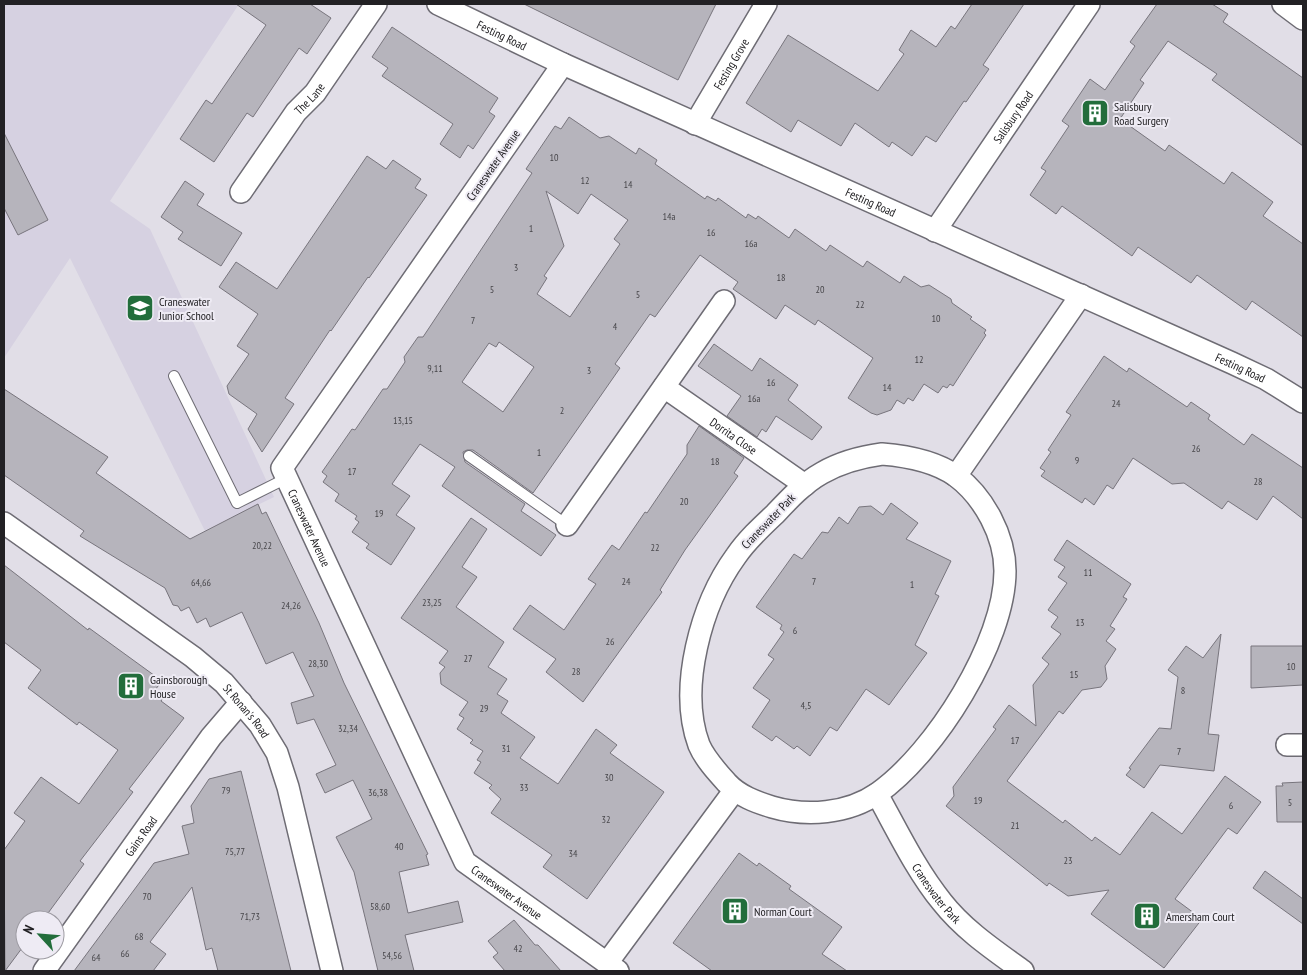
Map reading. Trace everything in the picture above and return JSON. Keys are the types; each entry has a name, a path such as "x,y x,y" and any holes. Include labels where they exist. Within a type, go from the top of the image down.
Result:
{"street":[{"name":"The Lane","path":"241,192 296,112 315,93 376,4"},
{"name":"Festing Road","path":"438,4 695,124 1232,362 1281,387 1303,402"},
{"name":"Festing Grove","path":"695,124 766,4"},
{"name":"Salisbury Road","path":"935,231 1089,4"},
{"path":"1283,4 1303,19"},
{"name":"Craneswater Avenue","path":"563,64 282,468 465,862 613,967"},
{"path":"956,476 1081,295"},
{"path":"567,525 724,301"},
{"name":"Dorrita Close","path":"664,387 805,484"},
{"name":"Craneswater Park","path":"882,454 918,460 956,476 990,516 1001,542 1005,571 1001,602 989,641 975,672 940,728 920,752 877,794 843,809 810,813 786,811 734,791 717,773 700,747 692,717 692,686 701,629 717,587 735,556 752,536 805,484 840,464 882,454"},
{"name":"St Ronan's Road","path":"4,523 193,657 224,683 260,725 277,753 332,971"},
{"name":"Gains Road","path":"44,971 211,737 241,702"},
{"path":"613,967 734,791"},
{"name":"Craneswater Park","path":"877,794 922,873 942,902 972,933 1023,971"}],"lane":[{"path":"174,376 237,503 286,478"},
{"path":"469,456 567,525"}],"shaded area":[{"name":"Craneswater Junior School","path":"4,4 239,4 110,201 150,229 274,497 205,531 70,258 4,358"}],"building":[{"path":"236,4 310,4 331,18 307,54 299,48 253,117 247,113 214,162 180,139 206,100 212,104 266,25"},
{"path":"524,4 716,4 678,80"},
{"path":"972,4 1024,4 983,65 989,69 966,102 964,101 936,142 926,136 912,156 892,142 889,147 855,123 841,146 798,120 791,132 746,103 788,35 878,91 904,54 899,50 911,30 936,47 951,26 955,29"},
{"path":"1157,4 1212,4 1228,14 1223,22 1303,78 1303,146 1212,80 1217,74 1168,41 1140,80 1144,83 1120,119 1165,151 1169,145 1224,184 1232,172 1273,202 1263,216 1303,244 1303,337 1252,301 1246,310 1197,275 1191,283 1138,247 1132,256 1062,206 1056,214 1030,195 1046,171 1041,168 1069,126 1062,121 1090,79 1105,90 1135,46 1130,42"},
{"path":"392,27 498,98 489,112 495,116 473,149 468,145 460,158 440,144 453,124 382,76 388,68 372,57"},
{"path":"569,117 600,138 609,136 636,154 639,148 657,160 655,164 705,199 707,196 716,201 718,198 746,218 748,214 756,219 758,216 789,238 795,229 826,251 830,245 863,267 867,261 900,283 904,276 921,287 929,285 951,299 952,303 972,317 970,319 986,330 984,333 986,335 953,386 950,384 947,388 943,386 938,393 924,384 913,401 908,398 904,404 897,400 891,410 877,415 848,398 873,358 818,320 815,325 785,305 776,319 733,289 738,282 700,255 655,317 650,314 615,364 620,368 533,493 473,450 463,452 465,462 525,504 521,511 556,535 541,556 442,486 455,467 420,444 392,484 410,496 396,515 415,528 391,565 366,548 369,544 352,532 359,522 355,519 357,516 335,501 339,494 323,482 327,476 322,472 352,429 355,430 383,389 387,389 405,362 404,357 418,337 423,337 532,173 526,169 555,126 561,129","holes":["546,191 578,214 591,194 628,220 614,239 620,244 570,317 537,294 547,278 544,276 564,246","499,342 534,367 503,412 462,382 489,343 496,347"]},
{"path":"4,133 48,220 18,235 4,208"},
{"path":"367,156 386,169 393,160 421,179 415,188 427,195 330,330 285,398 294,404 262,452 248,429 257,414 229,394 227,386 249,354 237,346 258,314 219,287 236,262 277,289"},
{"path":"185,181 204,194 197,205 242,233 221,266 178,239 183,232 161,217"},
{"path":"714,344 752,371 760,358 798,385 788,400 822,427 812,440 776,416 766,432 762,429 757,437 727,416 741,396 698,366"},
{"path":"1104,356 1127,372 1129,368 1187,407 1191,402 1210,415 1208,419 1244,445 1252,434 1303,468 1303,519 1273,496 1257,520 1228,501 1222,509 1184,483 1172,484 1133,458 1113,489 1107,485 1094,505 1085,498 1082,503 1041,476 1045,471 1040,468 1051,452 1048,450 1071,415 1066,412"},
{"path":"4,389 108,457 96,473 190,539 258,504 262,514 266,512 319,623 344,683 428,854 426,855 429,865 399,872 408,913 458,901 463,922 405,935 414,971 378,971 354,872 336,837 372,819 353,780 325,793 316,774 336,765 314,719 297,724 291,703 314,696 293,652 266,664 242,612 210,627 206,618 197,623 189,607 181,611 178,606 173,605 165,588 80,536 84,531 4,475"},
{"path":"699,426 744,458 734,473 738,476 685,550 660,590 662,592 583,702 546,672 556,659 513,629 530,605 564,630 596,584 588,579 612,545 619,550 645,512 647,513 687,454 687,445"},
{"path":"891,503 918,523 906,539 951,561 935,594 939,596 915,645 927,653 889,705 866,689 837,731 830,727 810,756 797,746 794,749 776,736 772,741 752,727 770,700 753,688 774,659 768,655 784,632 780,629 782,625 756,607 794,554 802,559 822,532 828,533 839,517 848,524 859,507 871,506 883,515"},
{"path":"471,518 487,529 462,567 477,577 456,607 504,642 488,667 507,679 497,694 508,701 501,713 535,737 520,758 558,784 596,729 617,745 610,753 664,792 587,899 543,867 552,855 491,813 501,799 489,788 492,785 474,773 481,762 477,760 483,751 470,743 473,740 457,729 464,718 459,715 468,702 441,684 440,673 445,667 439,663 448,651 401,618"},
{"path":"1067,540 1131,584 1123,597 1127,599 1110,626 1115,629 1106,641 1116,649 1105,666 1107,679 1101,687 1082,690 1063,714 1059,711 1007,781 1063,823 1065,820 1092,841 1095,837 1120,855 1152,812 1182,834 1225,776 1261,802 1237,834 1228,828 1175,899 1202,919 1164,968 1091,914 1109,890 1068,896 1049,883 1047,886 946,806 954,796 953,787 996,729 993,727 1009,705 1036,726 1033,685 1049,664 1042,658 1061,634 1051,627 1058,617 1048,610 1067,583 1058,577 1065,567 1054,560"},
{"path":"4,565 88,630 89,628 162,681 155,690 164,697 161,701 184,718 129,789 133,792 80,861 84,864 50,910 15,910 15,958 5,971 4,850 25,821 14,813 41,777 79,804 118,750 79,722 77,725 28,688 41,670 4,642"},
{"path":"1221,634 1208,734 1219,735 1214,771 1160,765 1144,788 1126,775 1131,769 1129,768 1159,728 1171,729 1178,677 1168,670 1186,646 1203,658"},
{"path":"1251,646 1303,646 1303,685 1251,688"},
{"path":"241,771 291,971 218,971 212,948 206,950 192,887 150,942 166,954 153,971 74,971 154,863 189,854 182,826 194,823 191,806 209,779"},
{"path":"1303,782 1303,822 1277,822 1276,786 1283,786 1282,783"},
{"name":"Norman Court","path":"739,853 757,866 759,863 791,886 789,889 842,927 822,954 847,971 712,971 673,943"},
{"path":"1265,871 1303,899 1303,924 1253,888"},
{"path":"514,920 561,971 505,971 493,957 498,953 488,941"}],"place":[{"name":"Salisbury Road Surgery","path":"1095,113"},
{"name":"Craneswater Junior School","path":"140,308"},
{"name":"Gainsborough House","path":"131,686"},
{"name":"Norman Court","path":"735,911"},
{"name":"Amersham Court","path":"1147,916"}]}
